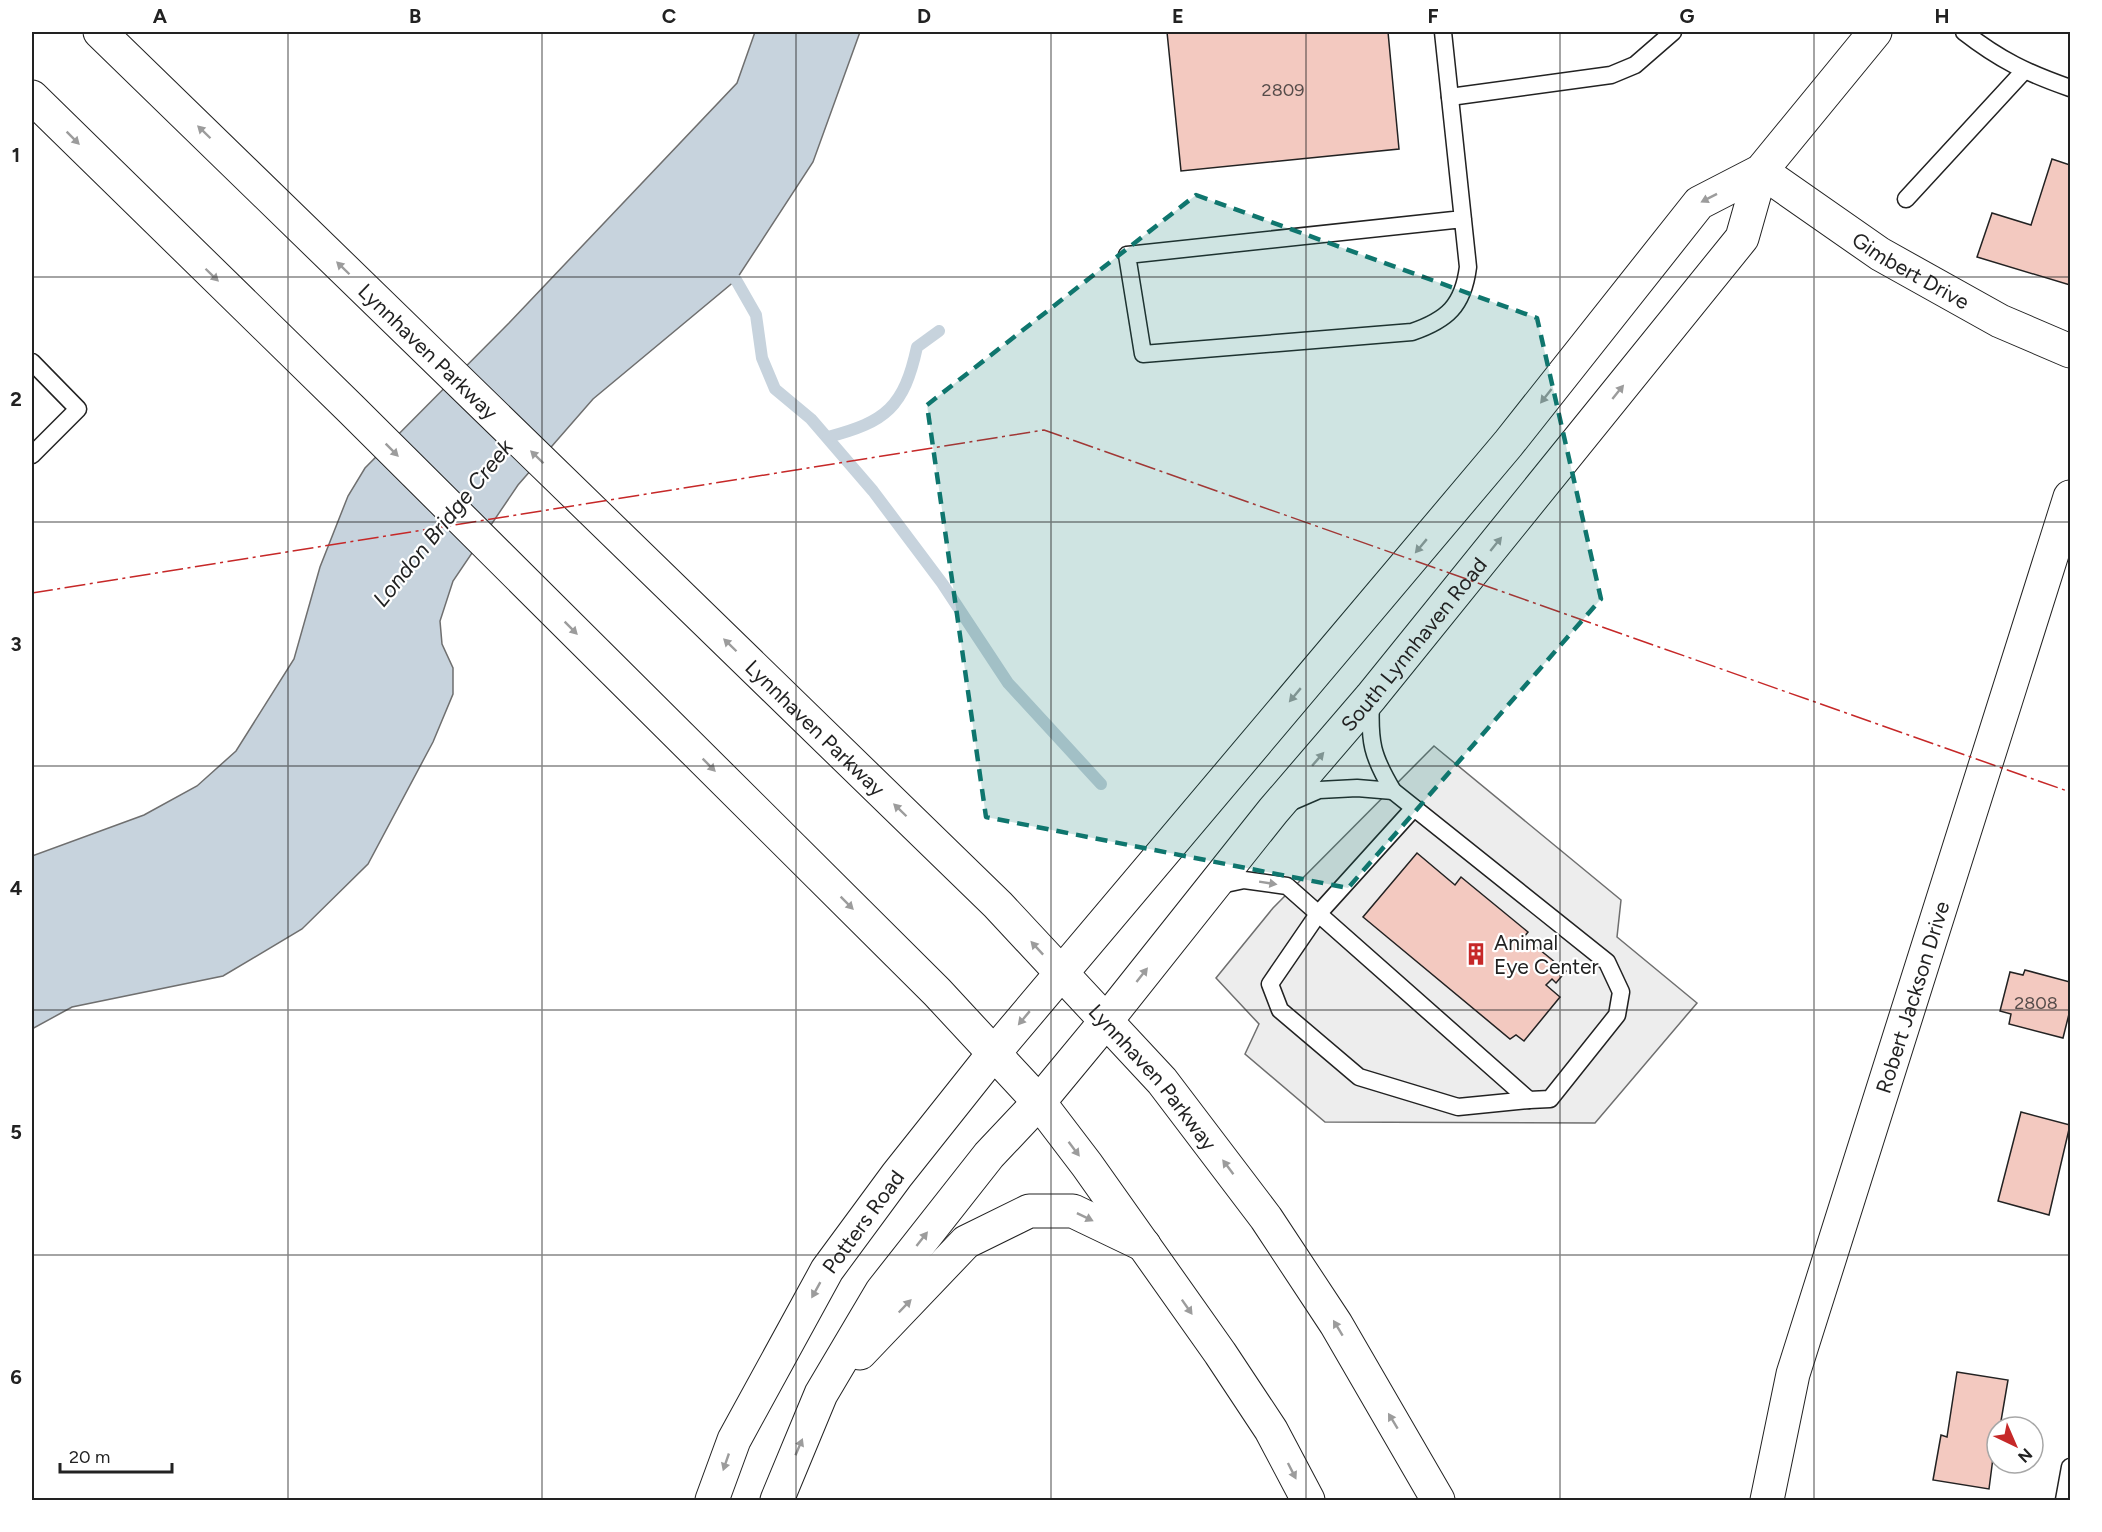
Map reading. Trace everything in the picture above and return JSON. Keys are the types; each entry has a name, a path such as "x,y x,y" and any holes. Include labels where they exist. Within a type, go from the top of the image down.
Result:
{"street":[{"name":"Lynnhaven Parkway","path":"100,32 998,905 1170,1090 1266,1218 1336,1324 1438,1500"},
{"name":"South Lynnhaven Road","path":"1061,974 1508,444 1699,203 1761,171 1875,32"},
{"path":"32,97 351,409 938,992 1039,1102 1143,1245 1271,1430 1308,1500"},
{"name":"South Lynnhaven Road","path":"1039,1102 1106,1021 1210,887 1371,698 1742,238 1761,171"},
{"name":"Gimbert Drive","path":"1761,171 1880,254 2000,321 2070,351"},
{"name":"Robert Jackson Drive","path":"1767,1500 1793,1374 2070,497"},
{"name":"Potters Road","path":"712,1500 734,1440 827,1270 897,1175 994,1053 1061,974"},
{"path":"777,1500 821,1394 882,1291 961,1190 1039,1102"},
{"path":"821,1394 966,1242 1029,1211 1073,1211 1143,1245"}],"lane":[{"path":"1443,32 1463,219 1468,267 1466,285 1455,306 1438,323 1412,332 1143,354 1127,255 1463,219"},
{"path":"1450,98 1611,75 1635,65 1673,32"},
{"path":"1964,32 1986,50 2023,72 2070,88"},
{"path":"1906,199 2023,72"},
{"path":"32,362 78,409 32,455"},
{"path":"1371,698 1370,737 1378,767 1393,791 1607,962 1621,992 1617,1015 1550,1099 1458,1107 1359,1077 1280,1010 1270,984 1318,914 1414,808"},
{"path":"1273,811 1319,790 1357,788 1393,791"},
{"path":"1210,887 1244,880 1287,886 1528,1100"},
{"path":"2064,1500 2070,1467"}],"highlighted area":[{"path":"1196,195 1537,318 1601,599 1348,888 986,817 927,405"}],"shaded area":[{"path":"1434,746 1621,900 1617,937 1697,1003 1595,1123 1325,1122 1245,1054 1259,1024 1216,978 1273,908"}],"water":[{"name":"London Bridge Creek","path":"755,32 860,32 813,162 736,280 593,399 518,485 453,581 440,621 442,644 453,668 453,694 433,742 368,864 302,929 223,976 72,1007 32,1029 32,856 144,815 197,786 236,751 294,659 320,567 348,496 365,468 509,323 737,83"}],"building":[{"path":"1167,32 1388,32 1399,149 1181,171"},
{"path":"2052,159 2070,165 2070,285 1977,257 1992,213 2031,225"},
{"name":"Animal Eye Center","path":"1417,853 1455,885 1461,877 1528,932 1524,937 1566,971 1556,983 1552,979 1546,985 1560,997 1524,1041 1516,1035 1510,1039 1363,917"},
{"path":"2025,970 2070,982 2070,1010 2063,1038 2009,1024 2011,1014 2000,1011 2010,972 2023,975"},
{"path":"2021,1112 2070,1125 2049,1215 1998,1201"},
{"path":"1957,1372 2008,1380 2002,1415 1985,1415 1985,1475 1991,1475 1989,1489 1933,1480 1941,1435 1947,1437"}],"waterway":[{"path":"736,280 756,315 762,358 775,389 811,419 873,491 942,583 1008,683 1101,784"},
{"path":"828,437 865,425 889,409 906,384 917,347 939,331"}],"power":[{"path":"32,593 1044,430 2070,792"}],"place":[{"name":"Animal Eye Center","path":"1476,954"}]}
